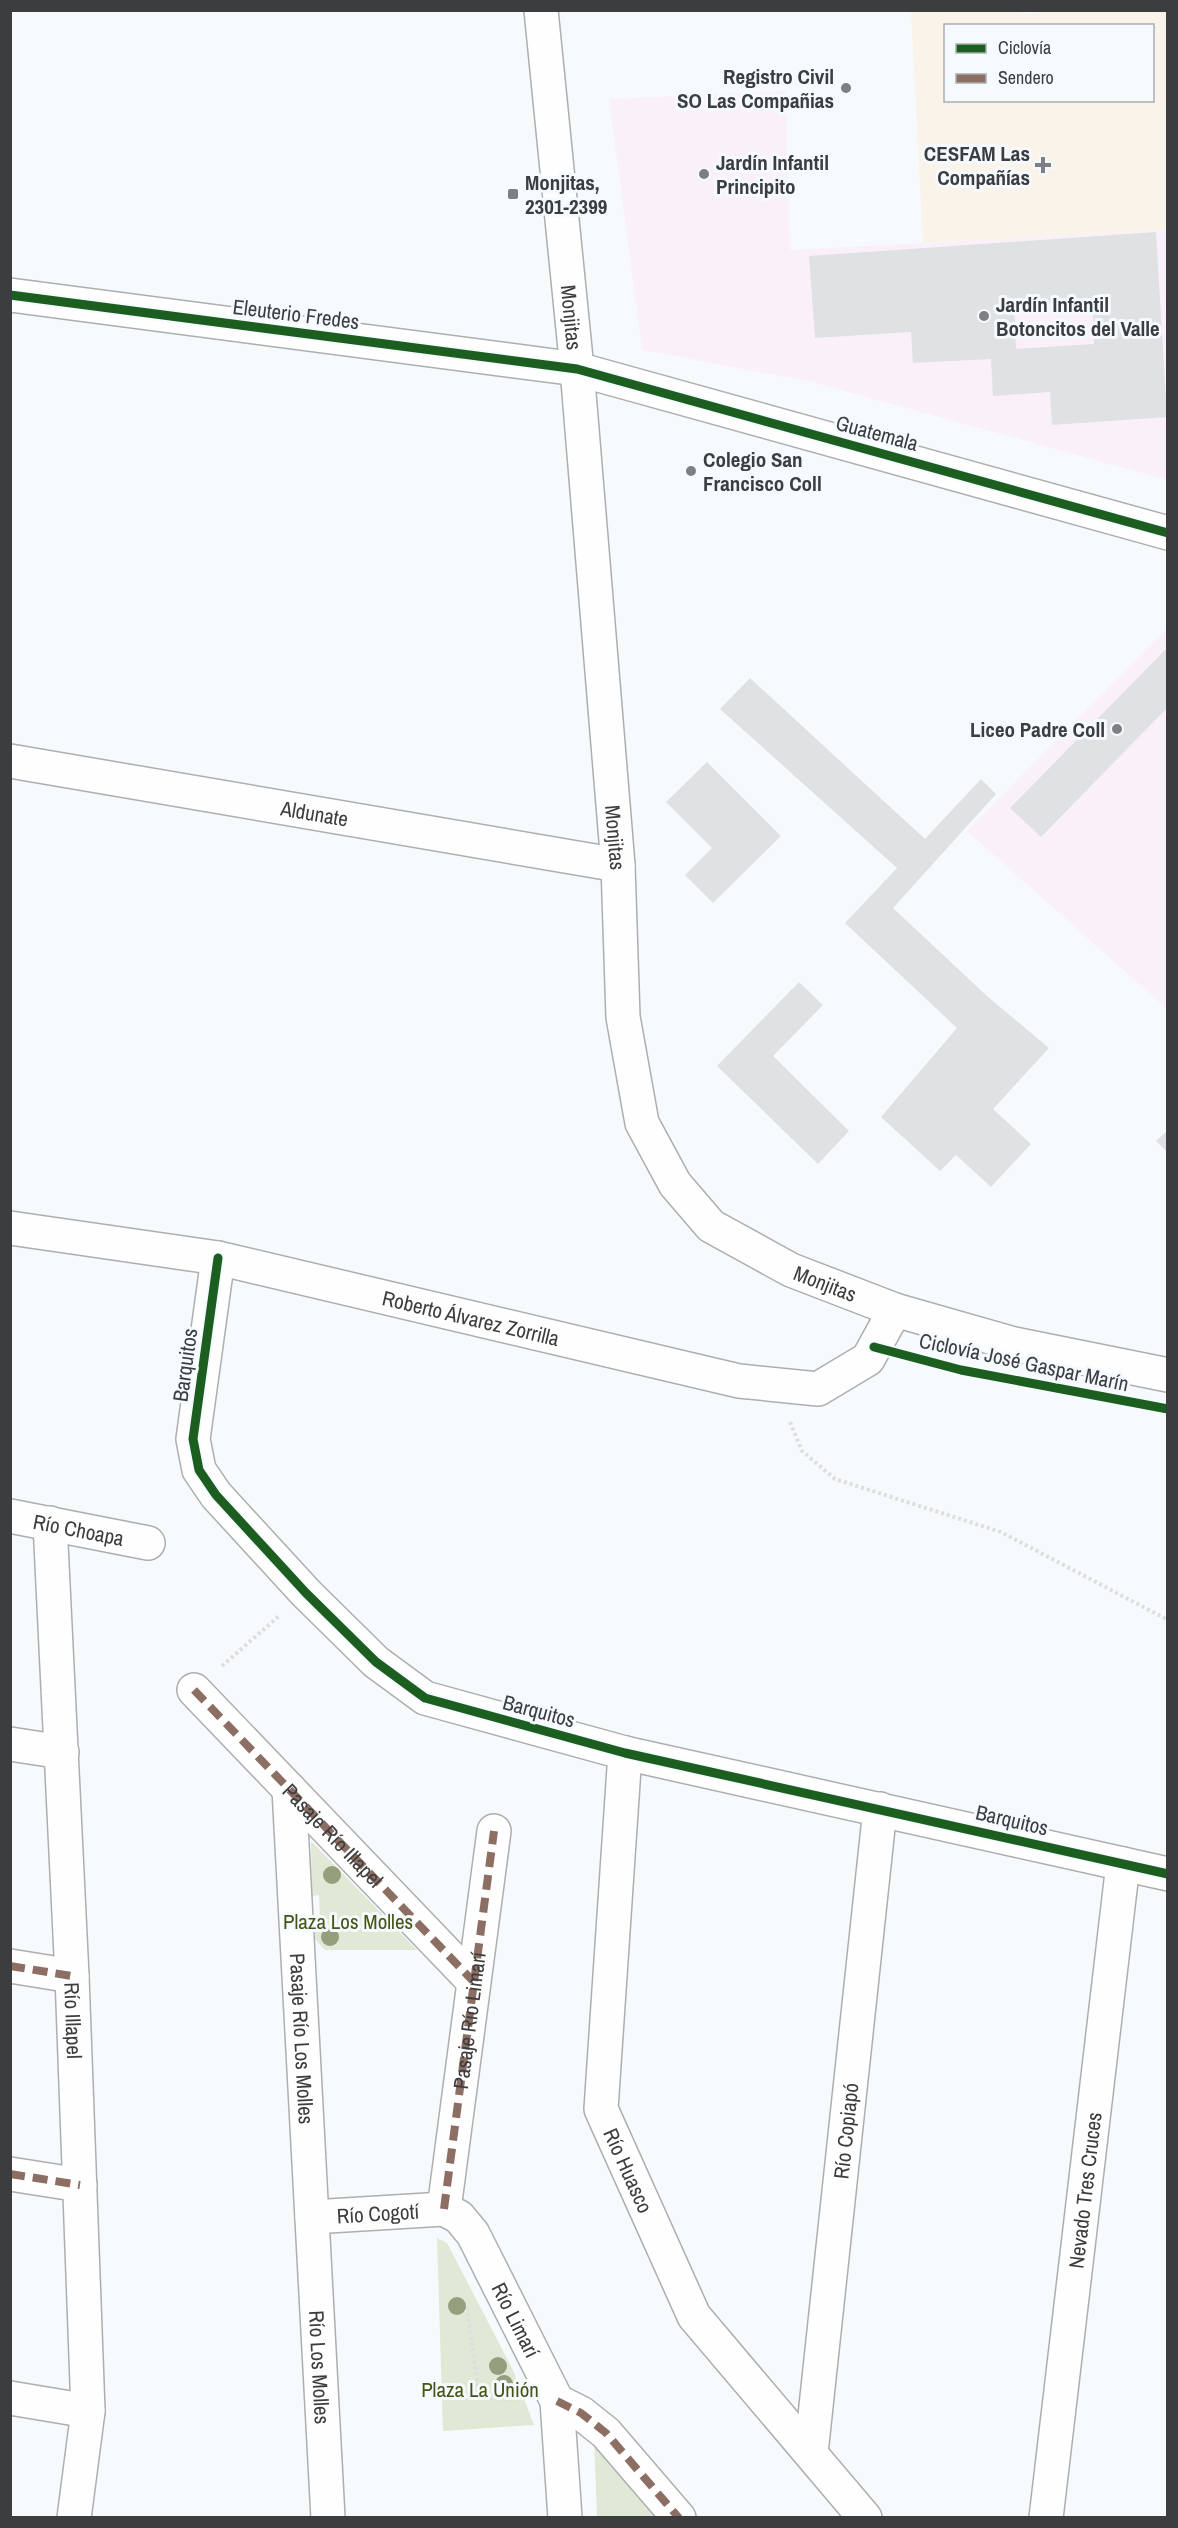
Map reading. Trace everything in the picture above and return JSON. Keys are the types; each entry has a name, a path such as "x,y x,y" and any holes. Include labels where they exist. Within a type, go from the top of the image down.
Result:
{"street":[{"name":"Monjitas","path":"542,10 577,369 618,865 623,1017 642,1123 675,1184 711,1226 791,1270 895,1310 1014,1344 1167,1375"},
{"name":"Eleuterio Fredes","path":"10,295 577,369"},
{"name":"Guatemala","path":"577,369 1167,533"},
{"name":"Aldunate","path":"10,761 618,865"},
{"name":"Roberto Álvarez Zorrilla","path":"10,1228 218,1258 739,1381 818,1389 868,1359 895,1310"},
{"name":"Barquitos","path":"218,1258 193,1439 199,1470 216,1495 306,1593 376,1662 425,1698 625,1753 1167,1874"},
{"name":"Río Choapa","path":"10,1516 148,1543"},
{"name":"Río Illapel","path":"50,1523 72,1976 88,2411 74,2517"},
{"name":"Pasaje Río Illapel","path":"194,1690 473,1981"},
{"path":"10,1744 62,1752"},
{"name":"Río Huasco","path":"625,1753 601,2109 694,2316 865,2517"},
{"name":"Pasaje Río Los Molles","path":"289,1789 312,2217"},
{"name":"Río Copiapó","path":"811,2453 880,1809"},
{"name":"Pasaje Río Limarí","path":"444,2209 494,1831"},
{"name":"Nevado Tres Cruces","path":"1046,2517 1123,1864"},
{"path":"10,1966 72,1976"},
{"path":"10,2174 80,2185"},
{"name":"Río Cogotí","path":"312,2217 444,2209"},
{"name":"Río Limarí","path":"444,2209 459,2217 473,2234 555,2396 565,2517"},
{"name":"Río Los Molles","path":"312,2217 328,2517"},
{"path":"555,2396 606,2433 679,2517"},
{"path":"10,2398 88,2411"}],"path":[{"path":"775,1385 801,1451 835,1479 1001,1533 1167,1620"},
{"path":"194,1690 306,1593"},
{"path":"494,2275 467,2295 466,2301 479,2397 520,2400 555,2396"}],"shaded area":[{"name":"CESFAM Las Compañías","path":"1020,10 1021,14 1073,10 1167,11 1167,230 923,243 911,11"},
{"name":"Jardín Infantil Botoncitos del Valle","path":"786,91 790,250 1167,230 1167,480 812,382 642,350 609,99"},
{"name":"Liceo Padre Coll","path":"1167,628 1167,1009 967,831"}],"green space":[{"name":"Plaza Los Molles","path":"311,1841 417,1950 325,1950 315,1939 314,1920 320,1919 319,1895 312,1896"},
{"name":"Plaza La Unión","path":"437,2238 447,2243 513,2370 534,2425 443,2431"},
{"path":"594,2438 664,2517 597,2517"}],"building":[{"name":"Jardín Infantil Botoncitos del Valle","path":"1156,232 1167,417 1052,425 1050,392 993,396 991,359 913,363 911,332 815,338 809,256","holes":["1093,302 1094,344 1016,349 1014,306"]},
{"path":"1168,647 1168,707 1041,837 1010,808"},
{"path":"750,678 925,839 981,779 996,794 893,908 987,996 1049,1048 993,1109 1031,1144 991,1187 956,1155 940,1171 881,1117 957,1028 845,923 897,868 720,709"},
{"path":"707,762 781,836 713,903 685,875 712,848 666,802"},
{"path":"799,982 823,1005 773,1056 849,1131 818,1164 717,1066"},
{"path":"1168,1130 1168,1153 1156,1141"}],"marked path":[{"path":"194,1690 473,1981"},
{"path":"444,2209 494,1831"},
{"path":"10,1966 72,1976"},
{"path":"10,2174 80,2185"},
{"path":"557,2401 581,2413 606,2433 679,2518"}],"cycle path":[{"path":"10,295 577,369 1168,533"},
{"path":"218,1258 193,1439 199,1470 216,1495 306,1593 376,1662 425,1698 625,1753 1168,1874"},
{"name":"Ciclovía José Gaspar Marín","path":"874,1347 961,1370 1168,1409"}],"place":[{"name":"Registro Civil SO Las Compañias","path":"846,88"},
{"name":"CESFAM Las Compañías","path":"1043,165"},
{"name":"Jardín Infantil Principito","path":"704,174"},
{"name":"Monjitas, 2301-2399","path":"513,194"},
{"name":"Jardín Infantil Botoncitos del Valle","path":"984,316"},
{"name":"Colegio San Francisco Coll","path":"691,471"},
{"name":"Liceo Padre Coll","path":"1117,729"}]}
